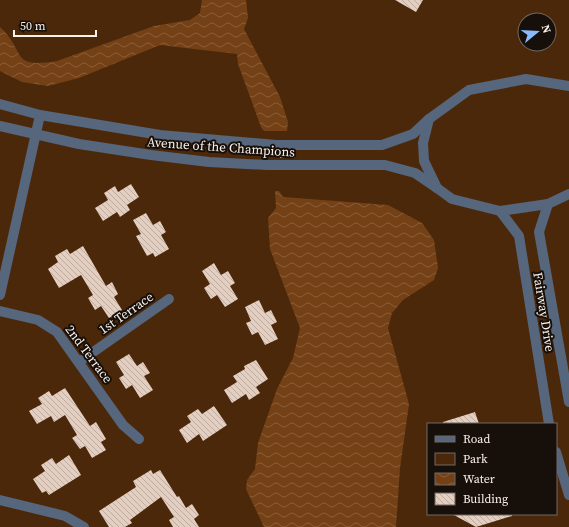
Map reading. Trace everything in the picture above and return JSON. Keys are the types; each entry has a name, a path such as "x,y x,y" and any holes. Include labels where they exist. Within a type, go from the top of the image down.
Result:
{"street":[{"name":"Avenue of the Champions","path":"0,104 40,115 160,135 218,141 335,146 382,145 413,134 429,119 469,90 526,79 569,86"},
{"path":"0,295 40,115"},
{"path":"429,119 423,143 424,161 437,188"},
{"name":"Avenue of the Champions","path":"0,126 36,135 151,155 209,162 290,166 385,165 415,173 452,198 500,211"},
{"path":"500,211 548,204 569,194"},
{"name":"Fairway Drive","path":"548,204 539,232 569,402"},
{"name":"Fairway Drive","path":"500,211 519,236 549,423"},
{"name":"1st Terrace","path":"79,362 168,299"},
{"name":"2nd Terrace","path":"0,311 45,323 62,338 123,425 139,438"},
{"path":"557,455 569,495"},
{"path":"0,500 64,516 84,527"}],"green space":[{"path":"0,0 569,0 569,527 0,527"}],"water":[{"path":"202,0 246,0 248,18 244,29 280,97 288,122 287,131 264,131 261,127 238,64 237,54 160,45 79,78 48,86 22,82 0,71 0,27 25,60 32,63 57,61 154,26 190,20 200,13"},
{"path":"275,191 279,191 283,197 388,205 422,223 434,240 438,268 434,280 403,300 392,313 388,328 409,404 400,468 396,527 264,527 246,489 247,480 255,469 258,443 277,389 293,358 300,328 270,249 268,218 276,208"}],"building":[{"path":"395,0 423,0 416,12"},
{"path":"280,152 295,152 295,158 280,158"},
{"path":"131,184 139,197 127,205 130,210 120,217 117,212 103,221 95,208 108,200 104,193 115,186 118,192"},
{"path":"146,213 153,225 160,221 166,232 161,235 169,249 155,257 153,253 147,256 136,236 141,234 133,220"},
{"path":"83,246 106,286 112,282 118,294 114,297 122,310 109,318 101,306 95,310 88,298 93,295 81,275 59,288 48,269 58,262 55,256 67,249 70,254"},
{"path":"214,263 221,275 228,271 235,283 230,286 238,299 225,307 217,295 211,299 204,288 210,284 202,271"},
{"path":"259,300 265,313 271,310 277,322 271,325 278,339 265,345 258,332 252,335 246,323 251,321 245,307"},
{"path":"129,354 137,366 143,362 150,373 144,376 153,390 140,398 132,385 126,389 119,378 124,375 116,362"},
{"path":"256,360 268,379 256,387 260,393 249,400 246,394 232,403 224,390 237,382 233,376 245,369 244,366"},
{"path":"65,388 90,426 96,422 106,439 101,442 106,450 92,458 85,446 80,449 72,438 77,435 65,415 54,422 51,416 37,424 29,411 42,404 38,398 49,391 52,396"},
{"path":"214,406 227,425 203,441 199,434 187,443 179,430 191,422 187,416 198,409 202,414"},
{"path":"475,412 479,423 443,423"},
{"path":"69,455 81,475 49,495 46,491 42,493 33,479 45,471 41,465 52,458 56,464"},
{"path":"151,470 153,474 160,470 177,497 179,496 186,508 192,504 199,515 194,519 199,527 173,527 169,520 174,517 161,497 130,520 132,523 125,527 109,527 99,511 136,487 133,481"},
{"path":"454,515 512,515 512,516 476,527"}]}
